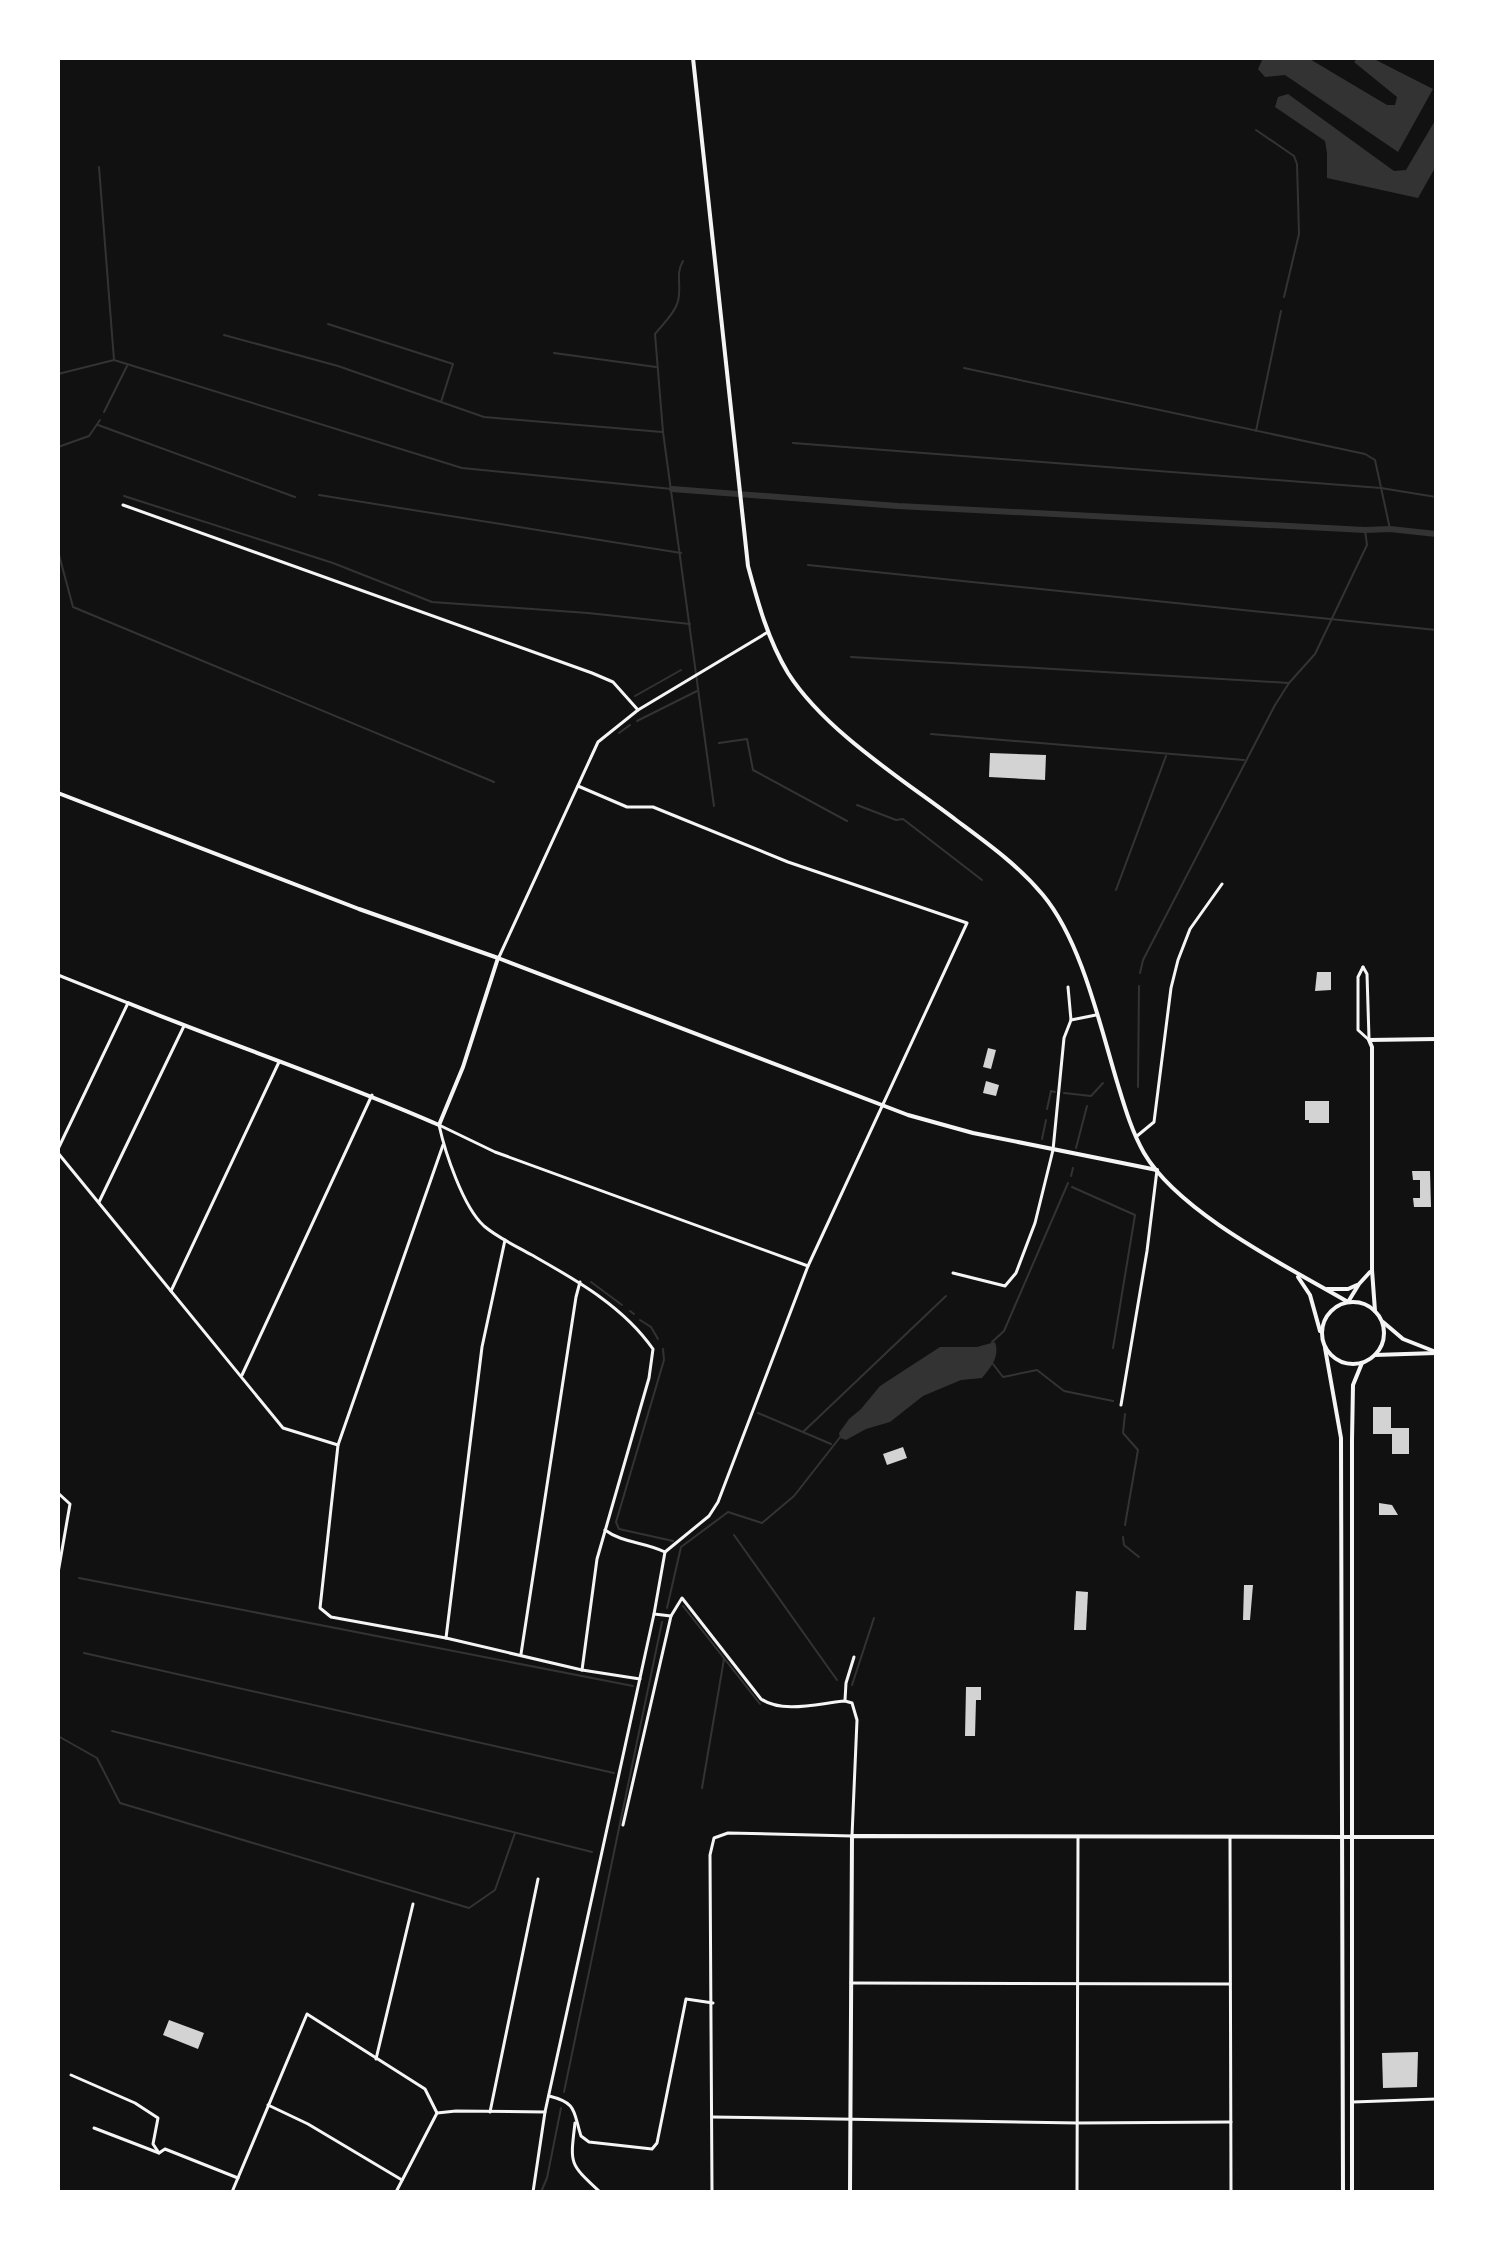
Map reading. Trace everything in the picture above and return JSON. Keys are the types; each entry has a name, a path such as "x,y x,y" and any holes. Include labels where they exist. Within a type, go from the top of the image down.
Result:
{"main road":[{"path":"693,58 748,566 768,632 787,671 802,693 827,719 882,765 1017,865 1043,895 1062,921 1084,975 1137,1136 1144,1153 1157,1170 1185,1199 1297,1275 1348,1302 1367,1305 1403,1339 1436,1352"},
{"path":"58,793 882,1106 973,1133 1157,1170"},
{"path":"128,1003 372,1095 439,1125 463,1067 498,958"},
{"path":"1375,1311 1372,1270 1372,1047 1369,1040 1436,1039"},
{"path":"1322,1339 1321,1329 1330,1311 1348,1302 1372,1270"},
{"path":"1297,1275 1310,1295 1325,1348 1341,1438 1343,2192"},
{"path":"1326,1289 1348,1289 1359,1284"},
{"path":"1375,1355 1384,1339 1382,1320"},
{"path":"1325,1348 1337,1361 1354,1365 1375,1355 1436,1352"},
{"path":"1352,2192 1352,1440 1353,1385 1362,1363"},
{"path":"850,2192 852,1836 1436,1837"}],"street":[{"path":"123,505 592,673 623,690 638,710"},
{"path":"498,958 598,742 638,710 768,632"},
{"path":"533,2192 545,2112 665,1552 709,1516 718,1502 808,1266 967,923 788,862 653,807 627,807 578,786"},
{"path":"1137,1136 1154,1122 1171,988 1178,960 1190,929 1222,884"},
{"path":"1363,967 1367,974 1369,1040 1358,1030 1358,977 1363,967"},
{"path":"58,975 128,1003 58,1151 283,1428 338,1445"},
{"path":"953,1273 1005,1286 1016,1273 1035,1223 1053,1150 1064,1038 1071,1020 1068,987"},
{"path":"1071,1020 1096,1015"},
{"path":"99,1203 184,1026"},
{"path":"171,1291 279,1062"},
{"path":"242,1375 372,1095"},
{"path":"439,1125 495,1152 808,1266"},
{"path":"439,1125 443,1145 482,1224 580,1282 631,1321 653,1349 649,1378 597,1559 582,1670"},
{"path":"443,1145 338,1445 320,1608 331,1617 446,1638 582,1670 640,1679"},
{"path":"1121,1405 1157,1170"},
{"path":"446,1638 482,1347 505,1240"},
{"path":"521,1655 580,1282"},
{"path":"58,1493 70,1504 58,1573"},
{"path":"605,1530 614,1537 652,1545 665,1552"},
{"path":"623,1825 671,1616 682,1598 761,1699 770,1705 852,1703 857,1720 852,1836 728,1833 714,1838 710,1855 712,2192"},
{"path":"654,1614 671,1616"},
{"path":"845,1701 846,1683 854,1657"},
{"path":"1077,2192 1078,1838"},
{"path":"1230,1838 1231,2192"},
{"path":"490,2112 493,2085 538,1879"},
{"path":"376,2059 413,1904"},
{"path":"851,1983 1230,1984"},
{"path":"549,2096 566,2100 575,2110 581,2136 589,2142 652,2149 657,2143 686,1999 710,2003"},
{"path":"232,2192 307,2014 425,2089 437,2113"},
{"path":"71,2075 135,2103 158,2118 153,2144 159,2153"},
{"path":"1353,2102 1436,2099"},
{"path":"268,2105 308,2124 402,2180"},
{"path":"437,2113 545,2112"},
{"path":"396,2192 437,2113"},
{"path":"712,2117 1078,2123 1231,2122"},
{"path":"576,2119 572,2156 574,2168 600,2192"},
{"path":"94,2128 159,2153"},
{"path":"159,2153 165,2149 175,2152 238,2178"}],"shaded area":[{"path":"1263,58 1308,58 1387,105 1395,105 1397,97 1354,62 1358,58 1372,58 1433,89 1398,152 1285,75 1265,77 1258,69"},
{"path":"1288,94 1394,171 1406,170 1436,119 1436,166 1418,198 1327,178 1325,141 1275,107 1278,97"},
{"path":"995,1342 995,1357 982,1378 961,1380 923,1396 890,1422 866,1429 846,1440 840,1438 839,1433 849,1419 880,1386 940,1347 977,1347"}],"building":[{"path":"990,753 1046,755 1045,780 989,777"},
{"path":"1317,972 1331,972 1331,990 1315,991"},
{"path":"988,1048 996,1050 991,1069 983,1067"},
{"path":"986,1081 999,1085 996,1096 983,1093"},
{"path":"1305,1101 1329,1101 1329,1123 1309,1123 1305,1120"},
{"path":"1412,1171 1430,1171 1431,1207 1414,1207 1413,1198 1420,1198 1420,1180 1413,1180"},
{"path":"1373,1407 1391,1407 1391,1428 1409,1428 1409,1454 1392,1454 1392,1434 1373,1434"},
{"path":"903,1447 907,1458 887,1465 883,1454"},
{"path":"1379,1503 1392,1505 1398,1515 1379,1515"},
{"path":"1244,1585 1253,1585 1250,1620 1243,1620"},
{"path":"1076,1591 1088,1592 1086,1630 1074,1630"},
{"path":"966,1687 981,1687 981,1700 976,1700 975,1736 965,1736"},
{"path":"169,2020 204,2033 198,2049 163,2035"},
{"path":"1418,2052 1417,2087 1383,2088 1382,2053"}],"waterway":[{"path":"1256,130 1294,156 1297,164 1299,234 1284,297"},
{"path":"99,167 114,360"},
{"path":"683,261 676,305 655,334 663,432 714,806"},
{"path":"1256,431 1281,311"},
{"path":"328,324 453,364 441,402"},
{"path":"224,335 338,366 484,417 662,432"},
{"path":"554,353 656,367"},
{"path":"58,374 114,360 462,468 672,489"},
{"path":"104,412 127,366"},
{"path":"964,368 1365,454 1375,460 1390,529"},
{"path":"58,447 89,436 100,420"},
{"path":"98,425 295,497"},
{"path":"793,443 1381,488 1436,497"},
{"path":"672,489 898,506 1390,529 1436,534"},
{"path":"319,495 681,553"},
{"path":"124,496 333,563 432,602 690,624"},
{"path":"1140,973 1143,960 1275,705 1289,683 1315,654 1367,545 1365,530"},
{"path":"58,551 73,607 494,782"},
{"path":"808,565 1436,630"},
{"path":"851,657 1289,683"},
{"path":"635,696 681,670"},
{"path":"637,721 697,691"},
{"path":"619,733 630,725"},
{"path":"931,734 1244,760"},
{"path":"719,743 747,739 753,770 847,821"},
{"path":"1116,890 1166,756"},
{"path":"857,805 896,820 903,819 982,880"},
{"path":"1138,1087 1139,986"},
{"path":"1064,1093 1091,1096 1103,1083"},
{"path":"1047,1109 1051,1091 1055,1092"},
{"path":"1076,1148 1087,1106"},
{"path":"1042,1139 1046,1120"},
{"path":"1071,1176 1073,1168"},
{"path":"992,1342 1004,1331 1068,1183"},
{"path":"1072,1187 1135,1215 1113,1348"},
{"path":"591,1282 622,1305"},
{"path":"803,1432 946,1296"},
{"path":"630,1311 634,1314"},
{"path":"640,1320 651,1327 658,1339"},
{"path":"663,1349 664,1360 616,1522 619,1529 673,1541"},
{"path":"993,1364 1003,1377 1037,1370 1064,1391 1113,1401"},
{"path":"758,1413 831,1444"},
{"path":"1125,1414 1123,1433 1138,1450 1125,1525"},
{"path":"667,1608 681,1547 728,1512 762,1523 794,1496 841,1436"},
{"path":"734,1535 837,1680"},
{"path":"1123,1537 1124,1545 1139,1557"},
{"path":"79,1578 633,1686"},
{"path":"683,1606 760,1704"},
{"path":"852,1685 874,1618"},
{"path":"564,2092 662,1622"},
{"path":"84,1653 614,1773"},
{"path":"702,1788 724,1659"},
{"path":"112,1731 592,1852"},
{"path":"58,1736 97,1758 120,1803 469,1908 495,1890 515,1833"},
{"path":"541,2192 547,2178 561,2108"}]}
